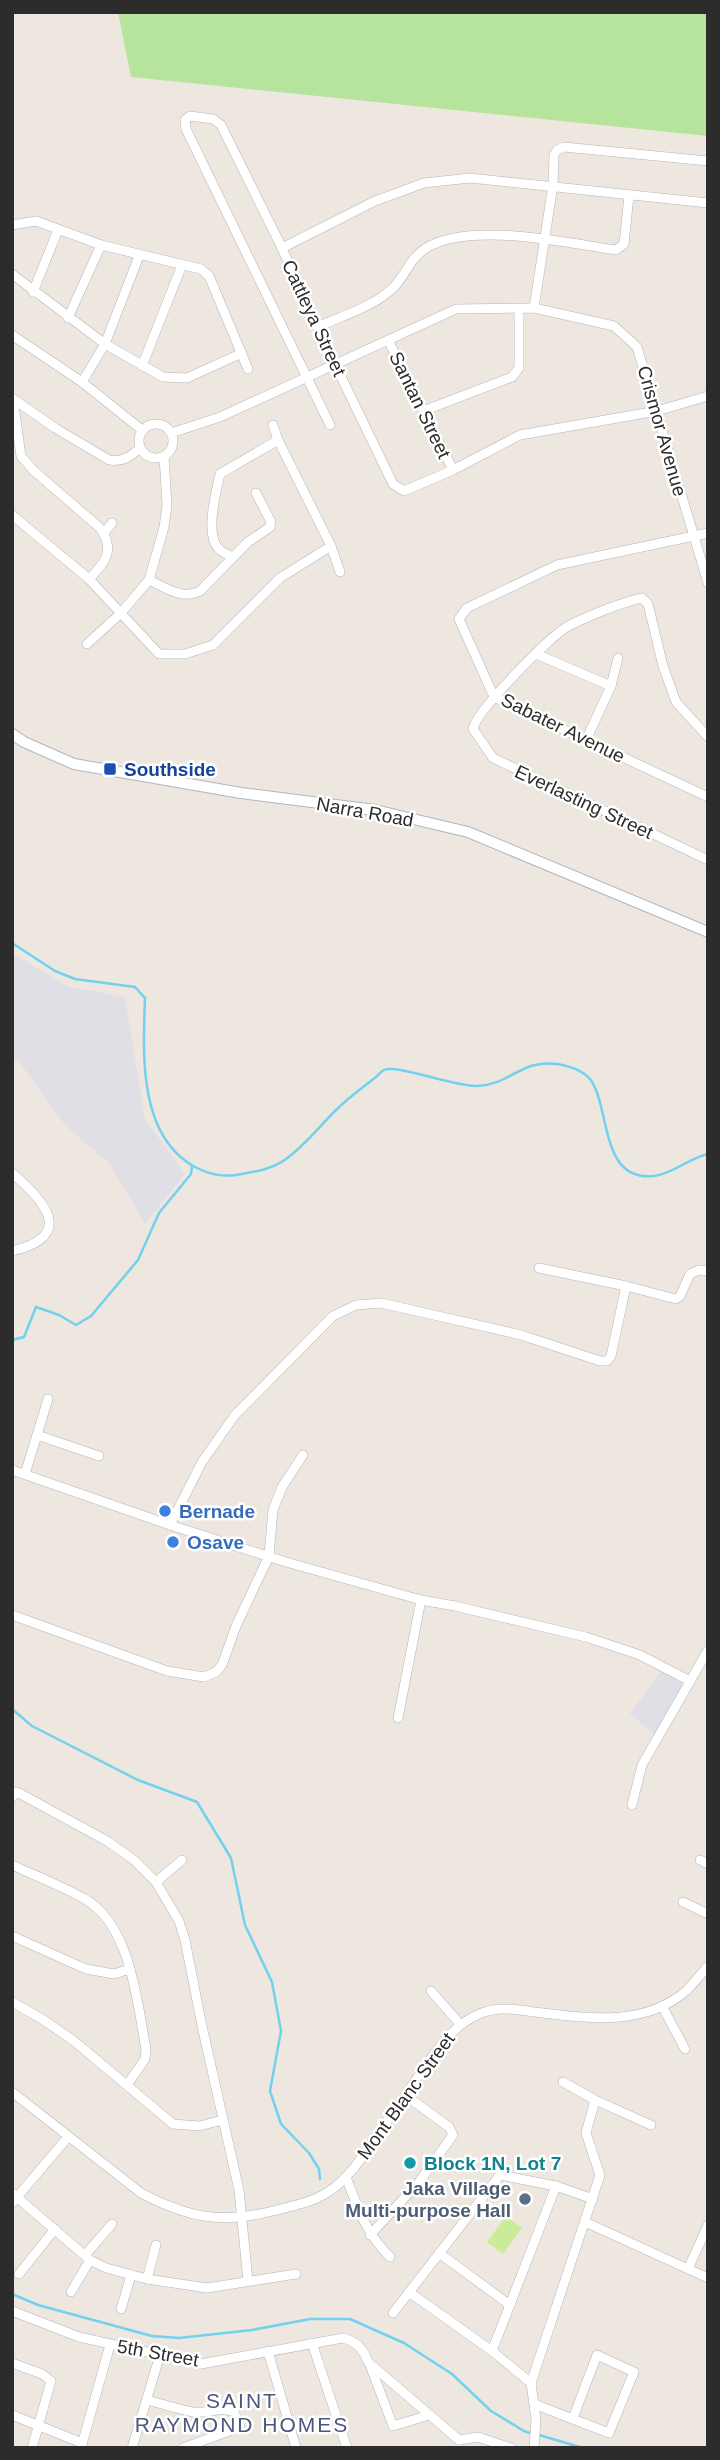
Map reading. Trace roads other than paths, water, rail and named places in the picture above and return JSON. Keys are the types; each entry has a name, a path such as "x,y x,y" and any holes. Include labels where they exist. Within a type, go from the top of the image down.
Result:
{"street":[{"path":"282,248 221,125 213,119 190,116 185,120 186,128 330,425"},
{"path":"534,308 556,149 564,147 708,161"},
{"name":"Cattleya Street","path":"708,203 470,178 424,183 375,201 282,248 393,484 404,491 453,470 520,435 657,411 708,396"},
{"path":"317,327 379,299 400,280 413,258 429,246 448,239 485,234 616,250 621,248 624,244 629,196"},
{"path":"12,226 36,221 101,245 201,269 209,276 248,369"},
{"path":"33,292 58,230"},
{"path":"68,317 101,245"},
{"path":"82,382 105,344 139,256"},
{"path":"142,366 182,265"},
{"path":"12,274 105,344 163,377 187,378 242,354"},
{"name":"Crismor Avenue","path":"171,433 220,417 456,309 534,308 614,326 638,347 708,583"},
{"path":"423,411 512,377 517,372 519,309"},
{"path":"12,335 82,382 142,430"},
{"name":"Santan Street","path":"388,340 453,470"},
{"path":"13,398 55,428 109,460 128,458 140,448"},
{"path":"13,398 21,456 107,538 108,551 101,567 89,579"},
{"path":"157,424 171,433 173,444 164,456 153,458 140,448 142,430 149,425 157,424"},
{"path":"273,425 331,546 340,572"},
{"path":"233,557 218,548 213,536 213,509 220,474 278,440"},
{"path":"87,645 120,614 149,580 166,516 164,456"},
{"path":"149,580 183,596 200,592 248,541 270,527 271,522 256,493"},
{"path":"12,515 89,579 159,654 185,654 213,645 280,578 331,546"},
{"path":"104,533 112,523"},
{"path":"693,536 708,533"},
{"name":"Sabater Avenue","path":"693,536 557,565 467,608 459,619 494,696 708,797"},
{"path":"494,696 564,628 642,598 648,604 663,667 676,702 708,737"},
{"path":"536,654 611,686"},
{"path":"586,740 611,686 618,659"},
{"name":"Everlasting Street","path":"494,696 474,723 473,729 493,758 708,860"},
{"name":"Narra Road","path":"12,734 74,764 241,793 375,810 468,832 708,932"},
{"path":"12,1173 43,1203 50,1222 37,1244 12,1251"},
{"path":"539,1268 676,1299 690,1274 699,1270 708,1271"},
{"path":"170,1525 202,1462 235,1415 333,1316 356,1305 382,1303 521,1335 607,1361 611,1356 626,1286"},
{"path":"24,1474 48,1399"},
{"path":"37,1435 99,1456"},
{"path":"12,1615 146,1665 204,1677 216,1672 222,1665 236,1626 269,1556 273,1510 282,1487 303,1455"},
{"path":"12,1470 269,1556 421,1600 455,1605 586,1637 640,1655 690,1681"},
{"path":"398,1718 421,1600"},
{"path":"632,1805 642,1765 708,1650"},
{"path":"14,1793 107,1841 134,1860 156,1882 179,1921 243,2218 248,2281"},
{"path":"156,1882 182,1860"},
{"path":"12,1865 87,1900 116,1933 126,1953 146,2049 145,2059 127,2085"},
{"path":"683,1902 708,1914"},
{"path":"12,1936 86,1969 114,1974 130,1969"},
{"name":"Mont Blanc Street","path":"12,2092 125,2182 160,2203 210,2218 243,2218 311,2202 346,2177 443,2042 460,2024 481,2013 498,2009 595,2019 630,2016 662,2006 686,1990 708,1966"},
{"path":"431,1991 460,2024"},
{"path":"12,2003 74,2041 173,2124 199,2126 223,2120"},
{"path":"662,2006 685,2049"},
{"path":"563,2082 650,2125"},
{"path":"370,2235 405,2198 453,2134 449,2127 405,2095"},
{"path":"534,2448 536,2419 531,2383 600,2175 586,2133 595,2100"},
{"path":"68,2137 14,2198 88,2257 106,2268 147,2279 207,2288 296,2274"},
{"path":"393,2313 500,2175 556,2186 593,2199"},
{"path":"346,2177 370,2235 390,2257"},
{"path":"492,2351 556,2186"},
{"path":"585,2222 708,2278"},
{"path":"71,2292 88,2257 112,2224"},
{"path":"688,2269 708,2225"},
{"path":"19,2274 55,2229"},
{"path":"147,2279 156,2245"},
{"path":"439,2253 510,2305"},
{"path":"121,2309 131,2275"},
{"path":"409,2292 492,2351 531,2383"},
{"name":"5th Street","path":"12,2311 79,2337 201,2364 344,2338 364,2352 368,2362"},
{"path":"312,2343 347,2448"},
{"path":"12,2415 81,2445 110,2345"},
{"path":"268,2351 296,2448"},
{"path":"134,2447 160,2355"},
{"path":"534,2404 609,2433 634,2372 597,2355 573,2418"},
{"path":"368,2362 393,2426 429,2415"},
{"path":"368,2362 458,2444 478,2437 511,2448"},
{"path":"12,2363 53,2381 32,2448"},
{"path":"147,2400 192,2412 226,2409 234,2412 240,2427 183,2448"}],"waterway":[{"path":"12,943 55,971 75,979 135,987 145,998 145,1068 154,1115 163,1135 176,1153 195,1167 210,1173 236,1175 280,1163 299,1148 350,1097 383,1071 390,1069 477,1086 488,1085 525,1068 545,1063 566,1066 590,1079 597,1091 615,1155 624,1167 636,1175 654,1176 668,1172 708,1154"},
{"path":"12,1340 24,1337 36,1307 59,1315 76,1325 91,1316 138,1260 159,1213 191,1174 192,1166"},
{"path":"12,1709 32,1726 138,1780 197,1802 231,1858 245,1925 272,1982 281,2031 270,2091 281,2124 309,2153 319,2169 320,2179"},
{"path":"12,2294 38,2305 152,2336 179,2338 252,2330 310,2319 350,2319 404,2343 452,2374 491,2411 533,2434"},
{"path":"539,2435 583,2448"}],"place":[{"name":"Southside","path":"110,769"},
{"name":"Bernade","path":"165,1511"},
{"name":"Osave","path":"173,1542"},
{"name":"Block 1N, Lot 7","path":"410,2163"},
{"name":"Jaka Village Multi-purpose Hall","path":"525,2199"}],"district":[{"name":"SAINT RAYMOND HOMES","path":"242,2412"}]}
